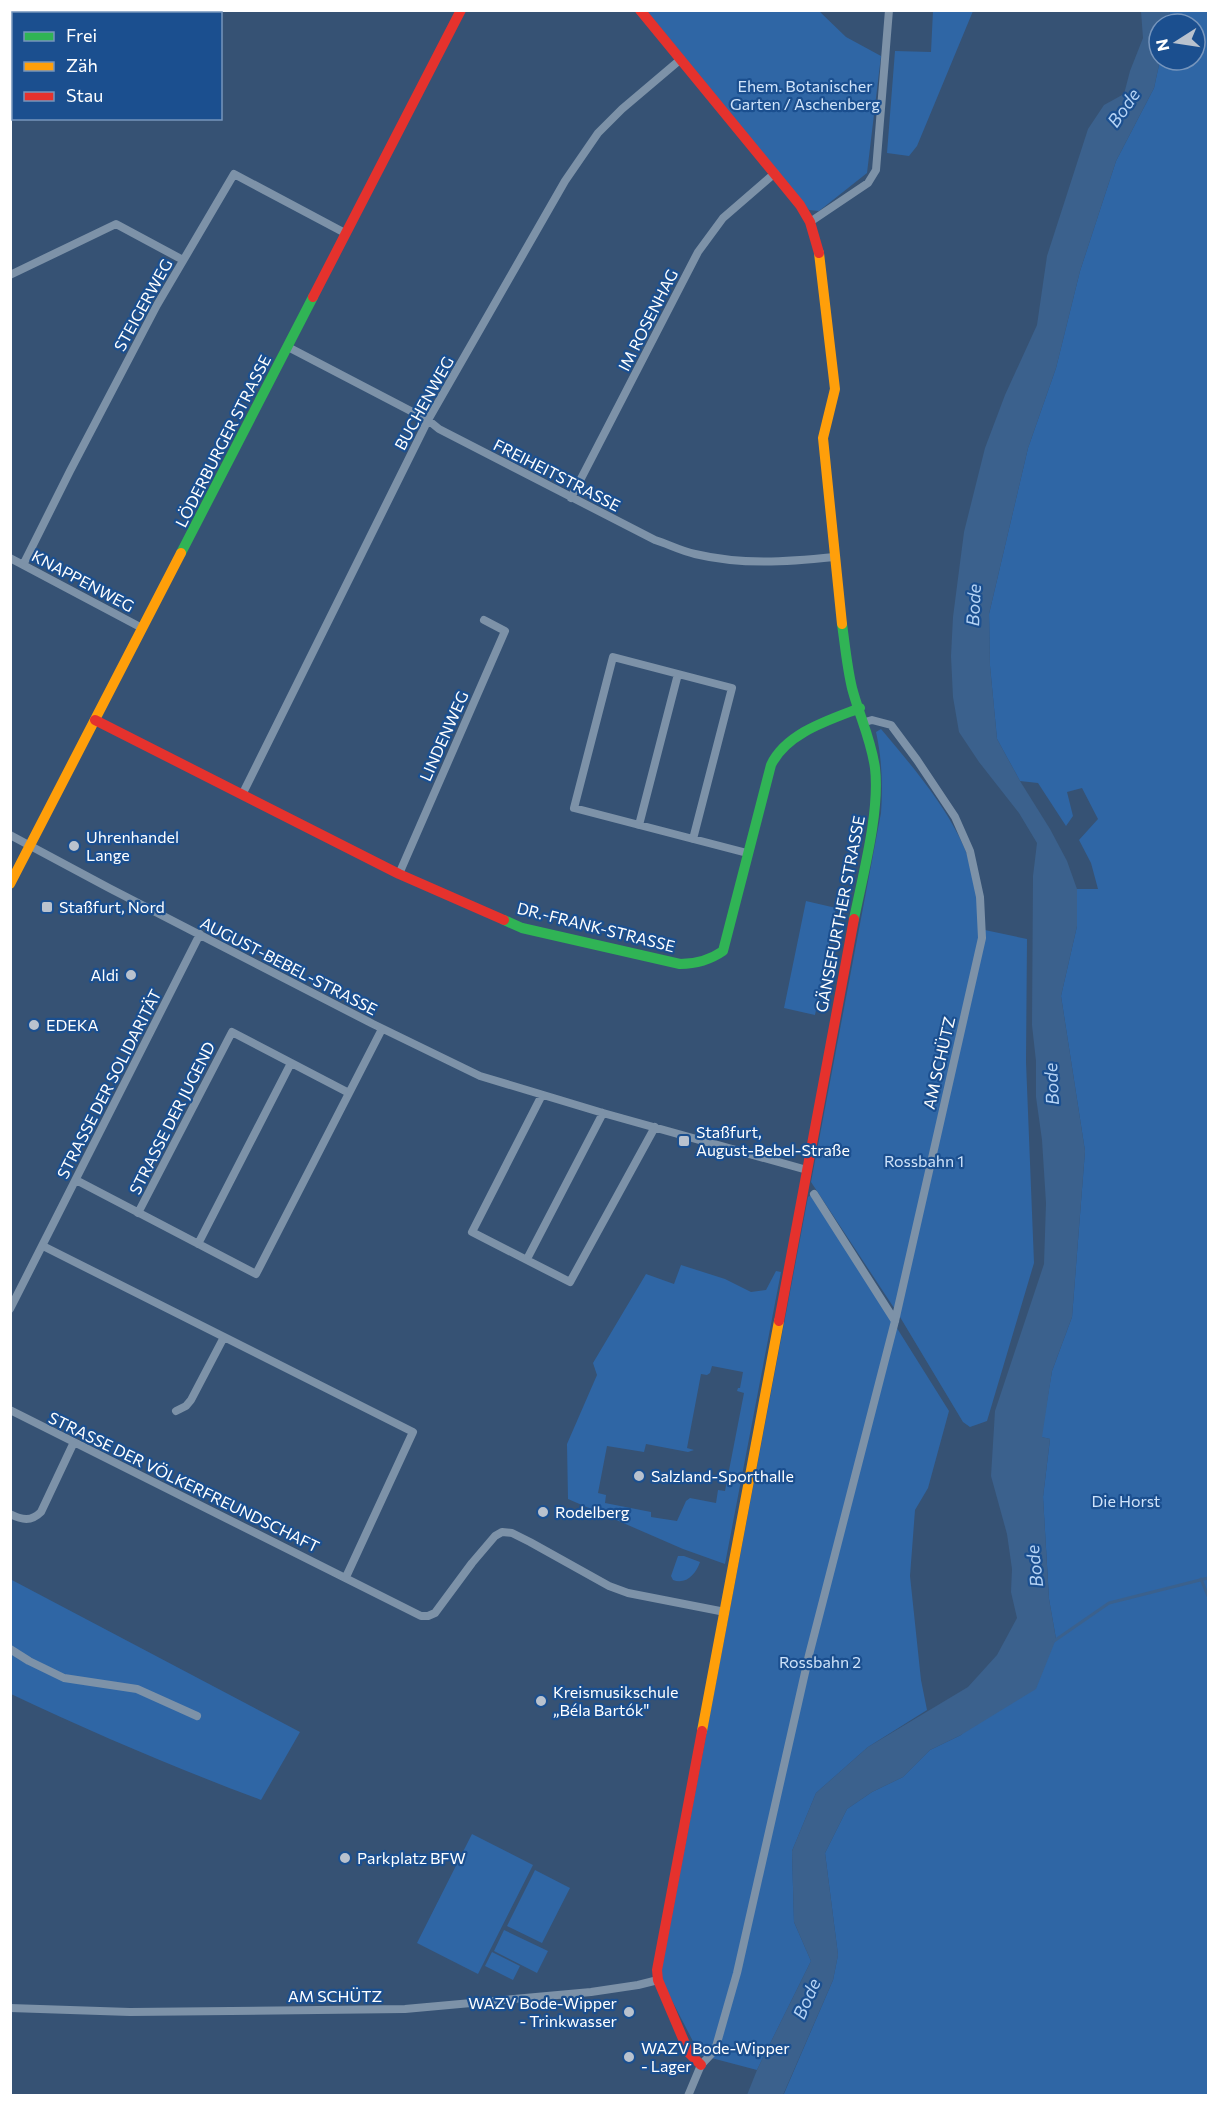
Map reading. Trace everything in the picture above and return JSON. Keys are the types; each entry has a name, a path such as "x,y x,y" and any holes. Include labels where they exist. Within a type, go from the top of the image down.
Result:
{"street":[{"name":"LÖDERBURGER STRASSE","path":"10,884 461,10"},
{"name":"GÄNSEFURTHER STRASSE","path":"640,10 800,205 817,238 835,389 833,405 823,430 834,557 848,668 852,689 865,722 875,769 876,802 661,1947 657,1970 658,1980"},
{"path":"810,222 868,183 876,170 889,10"},
{"name":"BUCHENWEG","path":"242,795 428,420 572,171 598,133 622,108 681,59"},
{"name":"IM ROSENHAG","path":"571,498 698,252 723,218 775,173"},
{"name":"STEIGERWEG","path":"23,565 157,305 234,174 345,233"},
{"path":"10,275 116,224 183,261"},
{"name":"FREIHEITSTRASSE","path":"288,347 428,420 439,429 655,540 693,554 741,561 789,562 834,557"},
{"name":"KNAPPENWEG","path":"10,558 142,628"},
{"name":"LINDENWEG","path":"399,874 505,631 484,620"},
{"path":"693,839 732,688 613,657 574,808 639,825 693,839 747,853"},
{"path":"639,825 678,674"},
{"name":"DR.-FRANK-STRASSE","path":"95,720 399,874 522,928 680,964 693,964 714,958 723,951 771,765 781,748 795,738 860,708"},
{"name":"AM SCHÜTZ","path":"688,2096 701,2065 715,2050 736,1973 809,1655 895,1321 981,938 980,897 970,851 955,817 891,726 880,722 865,722"},
{"name":"AUGUST-BEBEL-STRASSE","path":"10,834 109,888 382,1029 480,1076 807,1170"},
{"name":"STRASSE DER SOLIDARITÄT","path":"10,1309 200,934"},
{"name":"STRASSE DER JUGEND","path":"76,1180 256,1274 382,1029"},
{"name":"STRASSE DER JUGEND","path":"138,1213 232,1032 349,1093"},
{"path":"198,1244 291,1063"},
{"path":"542,1095 472,1232 570,1282 655,1127"},
{"path":"527,1259 603,1113"},
{"path":"814,1194 895,1321"},
{"path":"43,1246 413,1432 346,1576 421,1616 428,1616 435,1614 487,1545 502,1532 512,1533 609,1586 628,1593 725,1612"},
{"path":"176,1411 186,1406 191,1400 224,1337"},
{"name":"STRASSE DER VÖLKERFREUNDSCHAFT","path":"10,1410 213,1513 346,1576"},
{"path":"10,1514 27,1520 35,1518 41,1512 74,1442"},
{"path":"10,1649 64,1678 137,1689 196,1716"},
{"path":"658,1980 689,2053 701,2065"},
{"name":"AM SCHÜTZ","path":"10,2008 130,2012 405,2009 591,1992 658,1980"}],"green space":[{"name":"Ehem. Botanischer Garten / Aschenberg","path":"647,11 819,11 846,37 881,56 867,173 819,211 809,210"},
{"path":"933,11 973,11 917,146 909,156 887,153 895,51 931,52"},
{"name":"Die Horst","path":"1208,11 1208,2095 783,2096 833,1980 838,1955 825,1853 847,1809 872,1792 903,1777 930,1750 961,1735 1056,1639 1049,1599 1043,1497 1050,1439 1041,1437 1052,1371 1072,1317 1085,1151 1061,996 1077,926 1077,889 1098,889 1091,863 1079,840 1098,819 1082,788 1067,792 1073,816 1066,826 1038,783 1020,781 997,739 990,666 989,614 1028,448 1056,368 1080,271 1116,161 1154,88 1157,72 1207,72 1207,12 1170,12"},
{"name":"Rossbahn 1","path":"881,729 942,807 965,850 974,873 979,897 980,929 1027,939 1026,1062 1034,1263 987,1421 970,1427 963,1422 900,1317 811,1182 881,813 882,772 876,732"},
{"path":"806,901 836,908 815,1015 784,1008"},
{"name":"Rossbahn 2","path":"814,1196 949,1411 928,1488 915,1510 910,1576 921,1680 927,1710 868,1747 816,1793 792,1851 794,1922 811,1961 757,2070 700,2055 664,1985 661,1973 808,1197"},
{"path":"681,1265 725,1279 751,1292 766,1290 776,1271 781,1272 725,1564 683,1549 568,1499 567,1444 597,1375 593,1363 646,1274 674,1284","holes":["712,1366 743,1372 740,1388 737,1391 744,1393 725,1491 718,1490 716,1503 690,1498 686,1501 677,1521 651,1517 651,1512 605,1503 606,1495 598,1493 607,1446 644,1452 646,1444 688,1452 694,1450 687,1448 701,1374 710,1373"]},
{"path":"678,1556 700,1562 696,1571 682,1581 673,1580 671,1576"},
{"path":"10,1579 300,1732 261,1800 135,1750 11,1694"},
{"path":"472,1834 533,1865 478,1974 417,1943"},
{"path":"535,1870 570,1888 542,1943 507,1926"},
{"path":"504,1930 548,1951 537,1973 494,1951"},
{"path":"492,1952 520,1966 513,1980 485,1966"}],"water":[{"name":"Bode","path":"1141,11 1170,11 1147,12 1147,72 1157,72 1154,88 1116,161 1080,271 1056,368 1028,448 989,614 990,666 997,739 1050,829 1067,861 1077,889 1077,926 1061,996 1085,1151 1072,1317 1052,1371 1042,1437 1050,1439 1043,1497 1049,1599 1056,1639 1036,1689 961,1735 930,1750 903,1777 872,1792 847,1809 825,1853 838,1955 833,1980 783,2095 747,2095 811,1961 794,1922 792,1851 816,1793 868,1747 968,1687 997,1655 1017,1618 1011,1592 1012,1569 1007,1534 991,1476 995,1411 1044,1264 1046,1203 1032,1025 1033,876 1037,843 1019,813 959,732 953,697 951,656 953,617 964,532 985,448 1005,395 1037,325 1047,256 1088,129 1104,105 1124,94 1143,38"}],"waterway":[{"path":"1054,1641 1109,1603 1208,1578"},
{"path":"1201,1579 1208,1596"}],"traffic: fast":[{"path":"181,553 313,297"},
{"path":"842,624 850,680 871,747 876,785 870,843 854,919"},
{"path":"504,920 522,928 680,964 703,961 713,957 723,951 771,765 787,744 798,736 822,723 860,708"}],"traffic: slow":[{"path":"819,253 835,389 823,438 842,624"},
{"path":"10,884 181,553"},
{"path":"702,1731 779,1321"}],"traffic: jam":[{"path":"313,297 461,10"},
{"path":"640,10 800,205 810,222 819,253"},
{"path":"95,720 399,874 504,920"},
{"path":"779,1321 854,919"},
{"path":"701,2065 689,2053 658,1980 657,1970 702,1731"}],"place":[{"name":"Uhrenhandel Lange","path":"74,846"},
{"name":"Staßfurt, Nord","path":"47,907"},
{"name":"Aldi","path":"131,975"},
{"name":"EDEKA","path":"34,1025"},
{"name":"Staßfurt, August-Bebel-Straße","path":"684,1141"},
{"name":"Salzland-Sporthalle","path":"639,1476"},
{"name":"Rodelberg","path":"543,1512"},
{"name":"Kreismusikschule „Béla Bartók\"","path":"541,1701"},
{"name":"Parkplatz BFW","path":"345,1858"},
{"name":"WAZV Bode-Wipper - Trinkwasser","path":"629,2012"},
{"name":"WAZV Bode-Wipper - Lager","path":"629,2057"}]}
